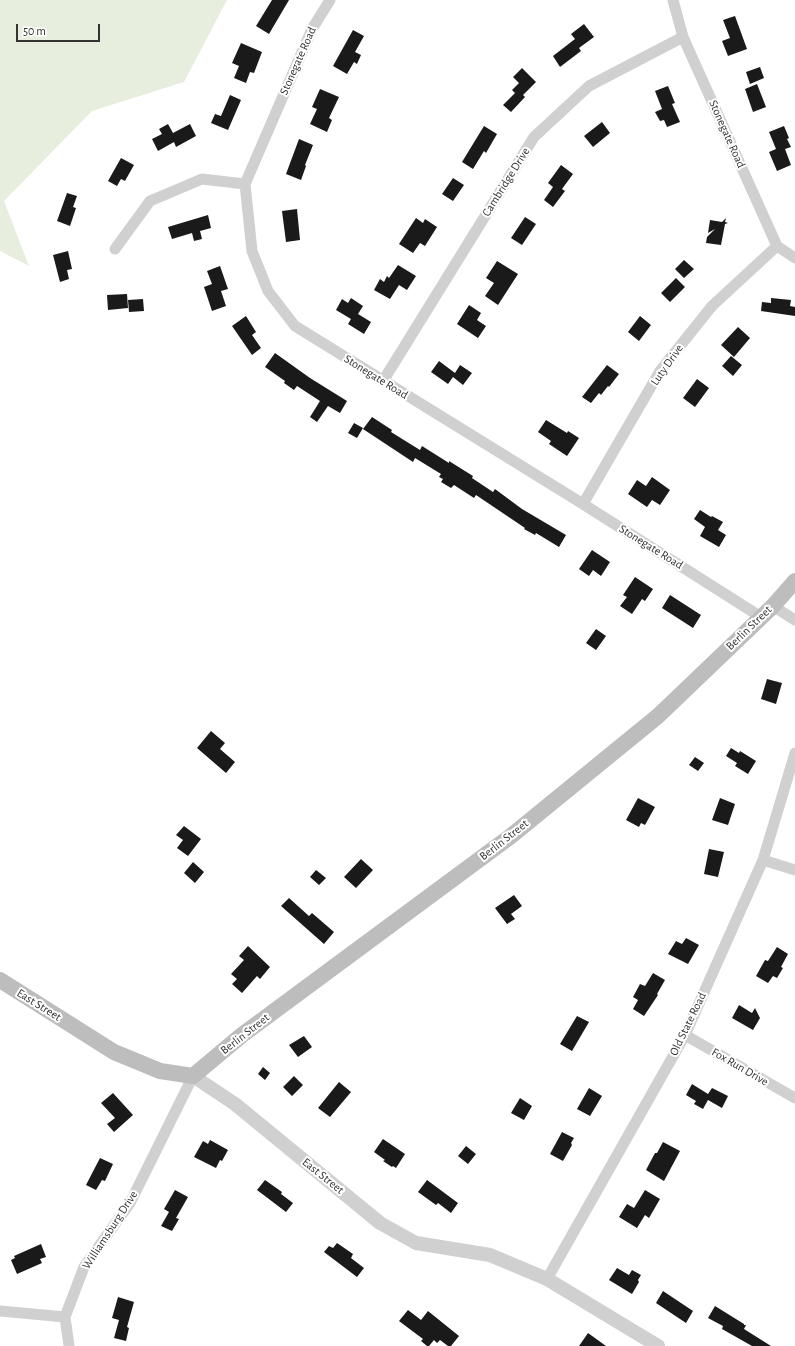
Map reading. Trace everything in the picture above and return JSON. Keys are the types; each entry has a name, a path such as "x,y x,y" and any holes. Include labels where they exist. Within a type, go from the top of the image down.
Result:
{"main road":[{"name":"Berlin Street","path":"193,1076 242,1035 511,836 658,716 773,606 795,581"},
{"name":"East Street","path":"0,980 114,1052 160,1071 193,1076"}],"street":[{"name":"Stonegate Road","path":"330,0 312,29 245,184 252,251 268,290 295,326 583,504 761,617"},
{"name":"Stonegate Road","path":"673,0 683,37 777,246"},
{"name":"Cambridge Drive","path":"383,381 534,137 589,86 683,37"},
{"path":"115,249 150,201 202,179 245,184"},
{"path":"777,246 795,258"},
{"name":"Luty Drive","path":"583,504 660,371 712,306 777,246"},
{"path":"773,606 795,620"},
{"name":"Old State Road","path":"547,1278 685,1035 763,860 795,753"},
{"path":"763,860 795,870"},
{"name":"Fox Run Drive","path":"685,1035 795,1098"},
{"name":"East Street","path":"193,1076 236,1104 380,1223 416,1243 490,1255 547,1278 658,1346"},
{"name":"Williamsburg Drive","path":"69,1346 65,1318 84,1267 130,1203 193,1076"},
{"path":"0,1311 65,1318"}],"green space":[{"path":"0,0 227,0 184,82 92,111 4,201 29,266 0,251"}],"building":[{"path":"272,0 289,0 269,34 256,26"},
{"path":"735,16 747,49 728,56 722,41 730,38 723,20"},
{"path":"584,24 594,37 579,48 581,51 560,67 553,56 575,39 571,34"},
{"path":"353,30 364,36 355,52 361,55 357,64 354,62 347,74 333,66"},
{"path":"241,43 262,52 254,73 250,72 246,83 234,78 239,66 232,63"},
{"path":"760,67 764,78 750,84 746,72"},
{"path":"522,68 536,82 523,95 525,97 511,112 503,105 515,93 512,90 519,83 513,77"},
{"path":"757,84 766,107 753,112 745,89"},
{"path":"668,86 675,103 672,104 680,122 667,127 664,120 660,121 655,112 662,109 655,91"},
{"path":"320,89 339,97 329,118 332,120 327,132 310,124 317,109 312,107"},
{"path":"230,95 241,100 228,130 211,123 215,114 221,116"},
{"path":"602,122 610,133 593,147 584,136"},
{"path":"168,124 173,133 190,124 196,136 176,147 174,142 158,151 152,139 162,134 159,129"},
{"path":"484,126 497,134 486,153 484,151 473,169 462,162"},
{"path":"784,126 789,138 787,139 791,147 785,149 791,165 777,171 769,152 776,149 769,132"},
{"path":"299,139 313,145 301,180 286,174"},
{"path":"121,158 134,165 125,181 121,179 117,186 108,181"},
{"path":"561,165 573,174 562,189 565,191 553,207 544,200 553,187 548,183"},
{"path":"453,178 464,185 453,201 442,194"},
{"path":"67,193 77,196 73,207 76,208 70,226 57,221"},
{"path":"297,209 300,240 286,242 282,211"},
{"path":"208,215 211,228 200,231 202,239 194,241 192,233 172,239 168,227"},
{"path":"525,217 536,224 522,245 511,238"},
{"path":"416,218 423,223 425,219 437,227 425,246 420,243 413,253 399,244"},
{"path":"726,218 725,222 728,223 725,224 721,245 706,243 707,237 715,229 708,233 710,220 722,222"},
{"path":"68,251 72,269 67,270 69,279 60,282 53,255"},
{"path":"684,260 694,269 684,278 675,269"},
{"path":"497,261 518,274 498,305 485,296 494,283 486,278"},
{"path":"398,265 416,276 407,290 399,285 390,299 374,290 380,279 384,282 387,276 389,278"},
{"path":"220,266 228,289 221,291 226,306 212,311 204,287 212,284 207,271"},
{"path":"676,278 685,287 670,302 661,293"},
{"path":"127,294 128,308 108,310 107,295"},
{"path":"351,298 363,306 358,314 371,322 364,334 348,324 351,319 336,310 342,299 348,303"},
{"path":"771,298 791,300 790,306 795,307 795,316 761,311 762,302 771,303"},
{"path":"143,299 144,311 129,312 128,300"},
{"path":"469,305 481,313 477,320 486,326 478,338 457,324"},
{"path":"246,316 256,332 252,335 261,348 252,355 232,326"},
{"path":"640,316 651,325 639,341 628,332"},
{"path":"738,327 750,338 734,357 721,345"},
{"path":"275,353 310,378 347,401 340,413 328,406 317,422 310,417 320,401 297,386 294,390 284,383 285,381 265,367"},
{"path":"731,356 742,365 733,376 722,366"},
{"path":"439,361 455,373 460,365 472,373 463,385 453,377 448,384 431,372"},
{"path":"607,365 619,374 609,387 608,386 601,395 599,393 591,403 582,397"},
{"path":"697,379 709,388 695,407 683,398"},
{"path":"372,417 392,430 391,432 420,450 422,446 449,463 449,461 473,476 472,478 493,492 495,489 522,509 566,535 559,547 536,533 535,535 524,529 525,528 476,495 474,498 454,485 451,488 441,482 443,479 439,477 441,474 415,458 413,462 363,429"},
{"path":"546,420 567,433 568,431 579,438 567,456 549,444 551,441 538,432"},
{"path":"354,423 363,428 357,438 348,433"},
{"path":"652,477 670,490 660,505 652,500 647,507 628,494 637,480 646,486"},
{"path":"700,510 723,522 718,530 726,535 719,547 700,536 705,527 694,519"},
{"path":"592,550 610,562 601,576 593,570 589,576 579,569"},
{"path":"635,577 653,589 645,601 642,599 632,614 620,606 627,597 623,595"},
{"path":"670,595 701,615 693,628 662,608"},
{"path":"596,629 606,636 596,650 586,643"},
{"path":"767,679 782,683 776,704 761,699"},
{"path":"211,731 225,743 220,749 235,762 226,773 197,748"},
{"path":"731,748 739,753 740,751 756,761 748,774 735,766 737,763 726,756"},
{"path":"695,757 704,763 698,771 689,765"},
{"path":"638,798 655,807 645,825 641,823 639,827 626,820"},
{"path":"720,798 735,804 728,825 712,820"},
{"path":"184,826 201,839 188,856 177,848 183,840 176,835"},
{"path":"709,849 724,852 718,877 704,874"},
{"path":"361,859 373,870 356,888 344,877"},
{"path":"193,862 204,872 195,883 184,873"},
{"path":"316,870 326,878 319,885 310,877"},
{"path":"514,895 522,906 511,914 515,919 507,924 495,908"},
{"path":"289,898 309,916 312,913 334,932 324,944 281,906"},
{"path":"686,938 699,945 688,964 668,954 676,941 682,944"},
{"path":"248,946 270,967 260,979 257,976 242,993 232,984 237,979 231,974 244,960 239,956"},
{"path":"777,947 788,954 781,967 783,968 777,978 773,976 768,983 756,976 765,960 768,961"},
{"path":"653,973 665,980 657,994 658,995 644,1016 633,1009 638,1000 633,997 640,984 645,986"},
{"path":"739,1005 752,1013 755,1008 760,1018 753,1030 732,1018"},
{"path":"577,1016 589,1022 572,1051 560,1044"},
{"path":"304,1036 312,1047 298,1057 289,1045"},
{"path":"263,1067 270,1073 265,1080 258,1074"},
{"path":"294,1076 303,1085 292,1096 283,1087"},
{"path":"339,1082 351,1092 330,1117 318,1108"},
{"path":"692,1084 708,1094 712,1088 728,1096 722,1108 708,1100 703,1109 694,1104 696,1101 686,1095"},
{"path":"589,1088 602,1096 590,1116 577,1109"},
{"path":"113,1093 133,1115 114,1132 107,1124 115,1118 101,1103"},
{"path":"520,1098 532,1106 524,1120 511,1113"},
{"path":"562,1132 574,1138 571,1143 572,1145 563,1161 550,1154"},
{"path":"383,1139 405,1154 396,1168 383,1161 385,1160 374,1152"},
{"path":"210,1140 228,1150 216,1168 194,1157 203,1141 208,1144"},
{"path":"663,1142 680,1151 664,1181 646,1170"},
{"path":"466,1146 476,1154 468,1164 458,1156"},
{"path":"100,1158 113,1164 105,1181 102,1180 96,1190 86,1185"},
{"path":"265,1180 282,1192 281,1194 293,1203 286,1212 257,1190"},
{"path":"427,1180 458,1203 451,1213 438,1203 436,1205 418,1192"},
{"path":"175,1190 188,1197 176,1218 179,1219 172,1231 161,1226 169,1212 164,1209"},
{"path":"645,1190 660,1199 649,1218 645,1215 637,1228 619,1217 627,1204 634,1208"},
{"path":"337,1243 353,1254 351,1258 364,1268 357,1277 324,1252 329,1246 333,1248"},
{"path":"41,1244 46,1257 40,1259 42,1263 17,1274 11,1260 15,1258 14,1256"},
{"path":"617,1268 629,1275 632,1270 641,1275 632,1294 609,1280"},
{"path":"663,1291 693,1311 686,1323 656,1303"},
{"path":"118,1297 134,1302 127,1327 129,1328 126,1341 114,1338 119,1320 112,1318"},
{"path":"715,1306 746,1325 744,1329 771,1346 752,1346 722,1329 723,1326 708,1318"},
{"path":"408,1310 421,1320 428,1311 459,1336 451,1346 448,1346 440,1340 437,1343 434,1340 429,1346 427,1346 421,1341 423,1339 399,1321"},
{"path":"588,1333 606,1346 579,1346"}]}
